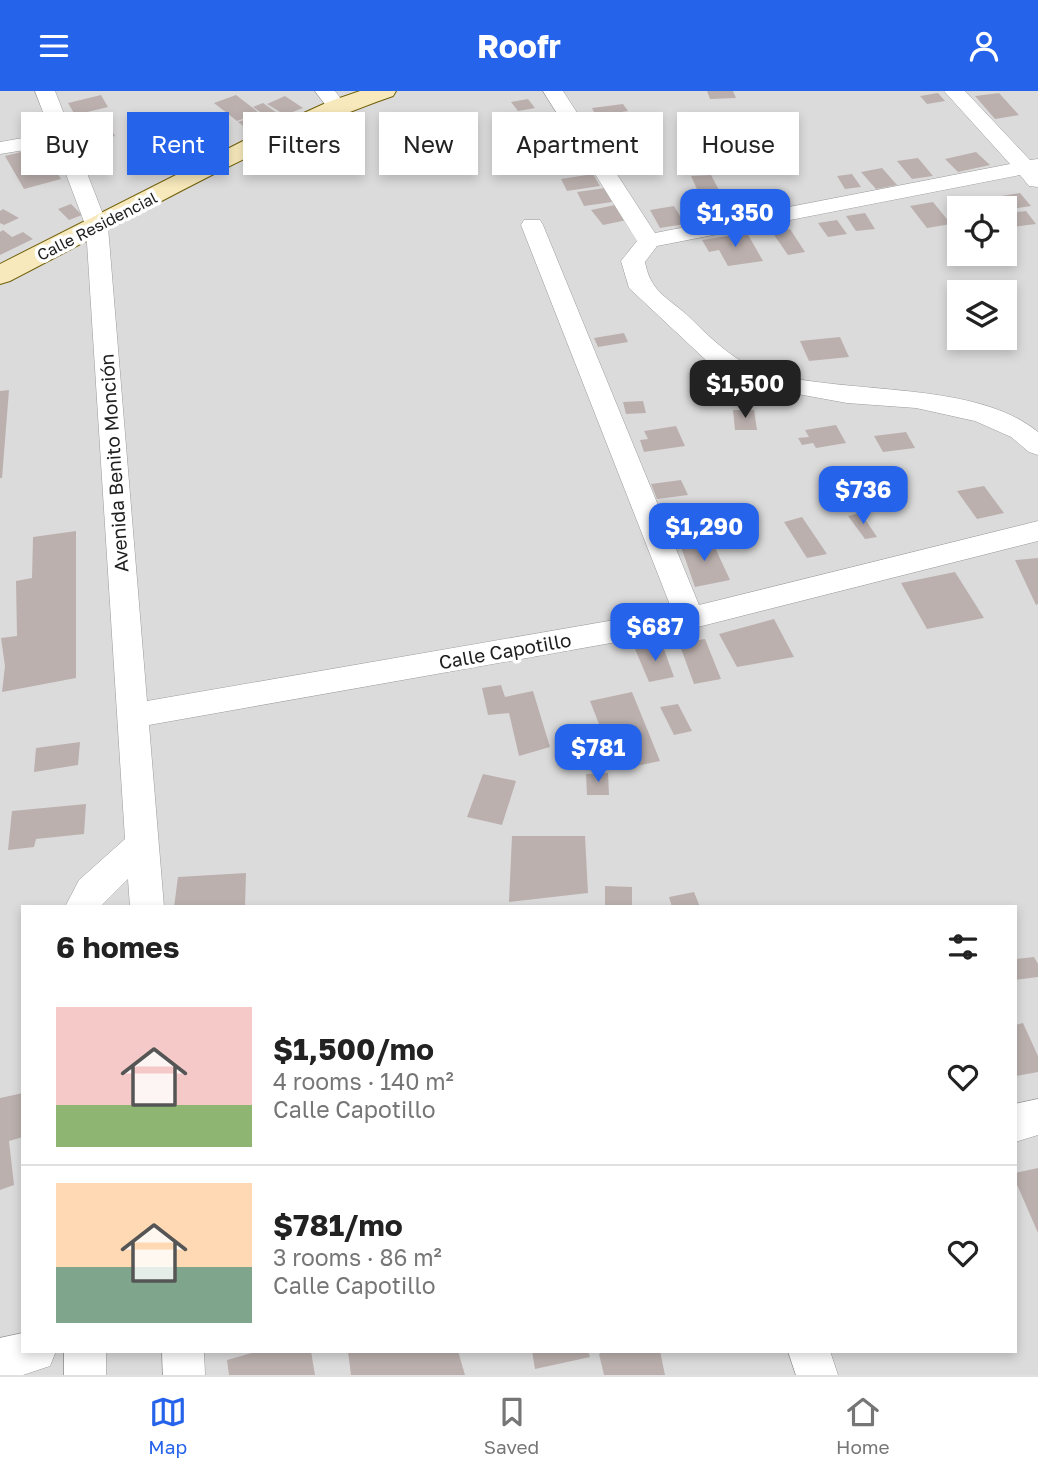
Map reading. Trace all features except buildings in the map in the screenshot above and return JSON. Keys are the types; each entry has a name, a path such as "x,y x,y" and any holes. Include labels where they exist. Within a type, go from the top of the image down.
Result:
{"main road":[{"name":"Calle Residencial","path":"0,275 260,142 331,99 384,91"}],"street":[{"name":"Avenida Benito Monción","path":"45,91 52,112"},
{"path":"553,91 649,241"},
{"path":"961,92 1034,172"},
{"path":"0,148 21,145"},
{"path":"1034,172 649,241 633,261 638,283 717,356 754,378 848,395 916,400 982,414 1020,431 1038,446"},
{"name":"Avenida Benito Monción","path":"76,175 97,227 147,905"},
{"path":"532,225 690,618"},
{"name":"Calle Capotillo","path":"132,716 690,618 1038,531"},
{"path":"83,905 92,891 142,845"},
{"path":"1017,1122 1038,1117"},
{"path":"0,1359 26,1353"},
{"path":"85,1353 85,1375"},
{"path":"183,1353 184,1375"},
{"path":"810,1353 817,1375"}],"shaded area":[{"path":"0,91 1038,91 1038,1375 0,1375"}]}
